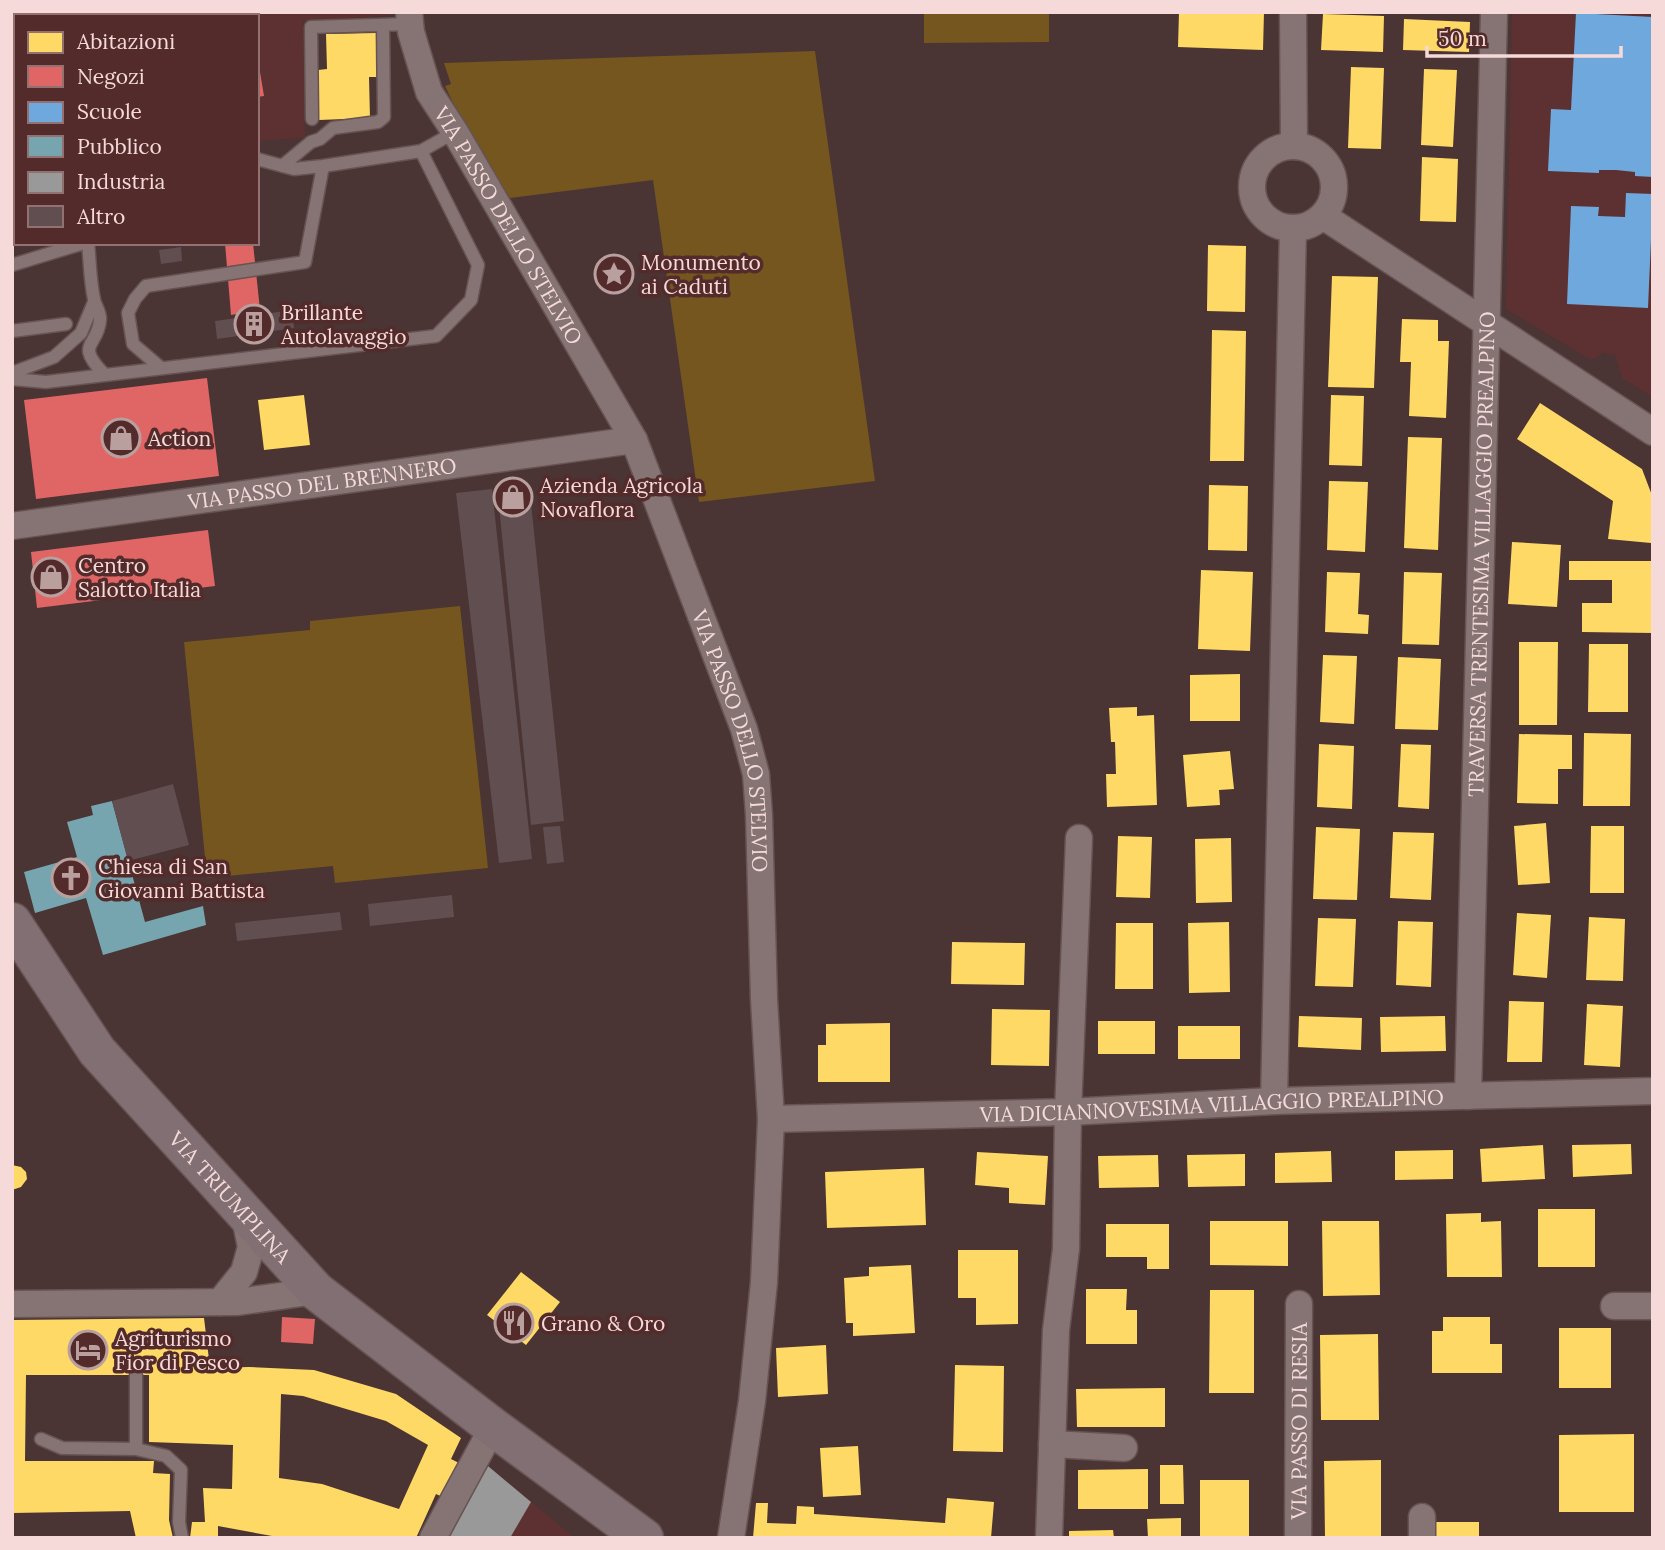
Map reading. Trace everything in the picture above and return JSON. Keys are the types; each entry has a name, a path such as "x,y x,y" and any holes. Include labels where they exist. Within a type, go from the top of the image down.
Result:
{"main road":[{"name":"VIA TRIUMPLINA","path":"12,922 97,1051 316,1291 493,1427 644,1538"}],"street":[{"path":"1293,12 1294,146"},
{"name":"TRAVERSA TRENTESIMA VILLAGGIO PREALPINO","path":"1468,1096 1494,12"},
{"name":"VIA PASSO DELLO STELVIO","path":"410,18 429,92 634,440 744,729 756,774 771,1119 764,1282 752,1401 731,1538"},
{"path":"1294,146 1319,155 1333,178 1334,191 1323,216 1293,229 1268,220 1253,200 1251,187 1260,163 1281,148 1294,146"},
{"path":"1323,216 1653,432"},
{"path":"1275,1101 1293,229"},
{"name":"VIA PASSO DEL BRENNERO","path":"12,526 634,440"},
{"path":"1049,1538 1056,1330 1066,1249 1068,1112 1079,838"},
{"name":"VIA DICIANNOVESIMA VILLAGGIO PREALPINO","path":"771,1119 1068,1112 1275,1101 1653,1091"},
{"path":"220,1302 244,1272 251,1247 243,1211"},
{"path":"12,1304 135,1311 239,1302 316,1291"},
{"name":"VIA PASSO DI RESIA","path":"1298,1538 1299,1304"},
{"path":"1614,1306 1653,1306"},
{"path":"433,1538 493,1427"},
{"path":"1052,1444 1124,1448"}],"lane":[{"path":"312,119 311,27 383,25 410,18"},
{"path":"282,166 333,128 378,122 384,117 383,25"},
{"path":"259,160 294,169 323,166 421,150 455,132"},
{"path":"12,379 46,382 436,336 471,300 478,265 421,150"},
{"path":"161,368 133,344 128,313 135,299 146,286 305,262 323,166"},
{"path":"12,265 79,245"},
{"path":"86,245 94,302 100,322 89,346 92,362 104,374"},
{"path":"12,373 54,357 81,333 94,302"},
{"path":"12,331 66,324"},
{"path":"136,1375 136,1449"},
{"path":"41,1439 62,1448 136,1449 166,1457 181,1469 181,1538"}],"shaded area":[{"path":"12,12 393,12 393,15 303,21 305,138 259,141 259,14 14,14 14,117"},
{"path":"924,12 1049,12 1049,42 924,43"},
{"path":"1512,12 1653,12 1653,397 1622,378 1615,355 1604,353 1591,360 1506,309"},
{"path":"815,51 875,481 699,502 653,180 510,198 466,130 445,86 451,84 444,63"},
{"path":"460,606 488,868 335,883 333,866 207,878 184,642 310,630 310,621"},
{"path":"488,1466 575,1538 446,1538"}],"building: Abitazioni":[{"path":"1179,12 1264,12 1263,50 1178,47"},
{"path":"1323,14 1384,16 1383,52 1321,50"},
{"path":"1404,19 1470,22 1469,52 1403,50"},
{"path":"376,33 377,77 369,77 370,118 319,120 318,70 327,69 326,34"},
{"path":"1351,67 1384,68 1381,149 1348,148"},
{"path":"1424,69 1457,70 1453,147 1421,145"},
{"path":"1422,157 1458,159 1456,222 1420,221"},
{"path":"1208,245 1246,246 1245,312 1207,311"},
{"path":"1332,276 1378,277 1374,388 1328,387"},
{"path":"1402,319 1438,320 1438,341 1449,341 1446,418 1409,416 1411,362 1400,362"},
{"path":"1212,330 1246,331 1244,461 1210,461"},
{"path":"304,395 310,445 264,450 258,400"},
{"path":"1331,395 1364,396 1362,466 1329,465"},
{"path":"1540,403 1642,469 1653,498 1651,543 1608,539 1613,501 1517,439"},
{"path":"1408,437 1442,438 1438,550 1404,548"},
{"path":"1329,481 1368,482 1365,552 1327,550"},
{"path":"1209,485 1248,486 1247,551 1208,550"},
{"path":"1512,542 1561,545 1557,607 1508,604"},
{"path":"1569,561 1653,561 1653,633 1582,632 1582,603 1612,603 1612,580 1569,580"},
{"path":"1201,570 1253,572 1250,651 1198,649"},
{"path":"1327,572 1360,573 1358,614 1369,615 1368,634 1325,632"},
{"path":"1404,572 1442,573 1439,645 1402,644"},
{"path":"1519,642 1558,642 1557,725 1519,725"},
{"path":"1589,644 1628,644 1628,712 1588,712"},
{"path":"1323,655 1357,656 1354,724 1320,722"},
{"path":"1398,657 1441,659 1438,730 1395,729"},
{"path":"1240,674 1240,721 1190,721 1190,675"},
{"path":"1137,707 1137,716 1154,715 1157,805 1107,807 1106,774 1116,774 1115,742 1111,742 1109,708"},
{"path":"1584,733 1631,734 1630,806 1583,806"},
{"path":"1519,734 1572,735 1572,769 1558,769 1558,804 1517,803"},
{"path":"1319,744 1354,746 1352,809 1317,807"},
{"path":"1401,744 1431,745 1429,809 1398,807"},
{"path":"1230,751 1234,789 1219,790 1220,805 1187,807 1183,755"},
{"path":"1546,823 1550,883 1518,885 1514,826"},
{"path":"1591,826 1624,826 1624,893 1590,893"},
{"path":"1316,827 1360,829 1357,900 1313,899"},
{"path":"1393,832 1434,833 1431,900 1390,898"},
{"path":"1118,836 1152,837 1150,898 1116,897"},
{"path":"1231,838 1232,902 1196,903 1195,839"},
{"path":"1517,913 1551,915 1547,978 1513,975"},
{"path":"1589,917 1625,919 1623,981 1586,980"},
{"path":"1318,918 1356,919 1353,987 1315,986"},
{"path":"1398,921 1433,922 1431,987 1396,985"},
{"path":"1229,922 1230,992 1189,993 1188,923"},
{"path":"1116,923 1153,923 1153,989 1115,989"},
{"path":"952,942 1025,943 1024,985 951,984"},
{"path":"1509,1001 1544,1002 1542,1062 1507,1062"},
{"path":"1587,1004 1623,1006 1620,1067 1584,1065"},
{"path":"992,1009 1050,1010 1049,1066 991,1065"},
{"path":"1299,1016 1362,1018 1361,1050 1298,1047"},
{"path":"1445,1016 1446,1051 1381,1052 1380,1017"},
{"path":"1098,1021 1155,1021 1155,1054 1098,1054"},
{"path":"890,1023 890,1082 818,1082 818,1045 826,1045 826,1024"},
{"path":"1178,1026 1240,1026 1240,1059 1178,1059"},
{"path":"1631,1144 1632,1174 1573,1177 1572,1145"},
{"path":"1543,1145 1545,1179 1482,1182 1480,1149"},
{"path":"1453,1150 1453,1179 1395,1180 1395,1151"},
{"path":"1331,1151 1332,1182 1275,1183 1275,1153"},
{"path":"977,1152 1048,1156 1045,1205 1009,1203 1009,1188 975,1185"},
{"path":"1245,1154 1245,1186 1188,1187 1187,1155"},
{"path":"1158,1155 1159,1187 1099,1188 1098,1156"},
{"path":"12,1165 21,1167 26,1172 27,1179 21,1187 12,1190"},
{"path":"924,1168 926,1225 827,1228 825,1172"},
{"path":"1538,1209 1595,1209 1595,1267 1538,1267"},
{"path":"1481,1213 1481,1222 1501,1221 1502,1277 1447,1277 1446,1214"},
{"path":"1210,1221 1288,1221 1288,1266 1210,1265"},
{"path":"1322,1221 1379,1221 1380,1295 1323,1296"},
{"path":"1106,1224 1169,1224 1169,1269 1147,1269 1147,1257 1106,1257"},
{"path":"958,1250 1018,1250 1018,1324 976,1325 976,1298 958,1298"},
{"path":"911,1265 915,1333 853,1336 853,1323 846,1323 844,1278 869,1276 869,1267"},
{"path":"521,1272 560,1302 526,1345 487,1315"},
{"path":"1086,1289 1127,1289 1126,1310 1137,1310 1137,1344 1086,1344"},
{"path":"1210,1290 1254,1290 1254,1393 1209,1393"},
{"path":"1443,1317 1490,1317 1490,1344 1502,1344 1502,1373 1432,1373 1432,1331 1443,1331"},
{"path":"204,1318 210,1368 314,1370 396,1394 461,1438 451,1459 465,1466 447,1499 436,1494 416,1538 283,1538 218,1526 218,1538 190,1538 192,1522 205,1522 203,1488 232,1489 233,1445 149,1442 149,1375 26,1375 25,1461 154,1461 153,1473 170,1474 169,1520 173,1538 136,1538 130,1511 12,1513 12,1320","holes":["281,1394 303,1396 386,1421 428,1445 399,1509 322,1484 279,1478"]},
{"path":"1559,1328 1611,1328 1611,1388 1559,1388"},
{"path":"1378,1334 1379,1420 1321,1420 1320,1335"},
{"path":"826,1345 828,1394 778,1397 776,1348"},
{"path":"955,1365 1004,1366 1003,1452 953,1451"},
{"path":"1165,1388 1165,1427 1077,1427 1076,1389"},
{"path":"1634,1434 1634,1512 1559,1512 1559,1435"},
{"path":"858,1446 861,1495 823,1497 820,1448"},
{"path":"1381,1460 1381,1538 1325,1538 1324,1461"},
{"path":"1160,1465 1183,1465 1184,1504 1160,1504"},
{"path":"1148,1469 1148,1509 1078,1509 1078,1470"},
{"path":"1200,1480 1249,1480 1249,1538 1200,1538"},
{"path":"947,1498 994,1502 991,1538 753,1538 756,1503 768,1503 767,1523 796,1524 797,1506 814,1507 814,1514 945,1523"},
{"path":"1181,1518 1181,1538 1148,1538 1147,1519"},
{"path":"1431,1522 1479,1522 1479,1538 1431,1538"},
{"path":"1113,1530 1114,1538 1069,1538 1069,1531"}],"building: Negozi":[{"path":"12,12 44,12 14,14 12,17"},
{"path":"60,12 254,12 254,14"},
{"path":"259,66 264,96 259,97"},
{"path":"225,245 253,245 260,310 231,315"},
{"name":"Action","path":"207,378 219,476 36,499 24,400"},
{"path":"208,530 215,586 37,608 31,552"},
{"path":"282,1317 315,1319 313,1344 281,1342"}],"building: Scuole":[{"path":"1576,13 1653,17 1653,177 1635,176 1635,172 1616,170 1599,170 1599,173 1548,171 1551,109 1571,110"},
{"path":"1626,193 1653,194 1648,308 1567,304 1571,206 1599,207 1598,216 1625,217"}],"building: Pubblico":[{"path":"112,801 145,922 203,906 206,925 103,955 86,898 35,913 24,872 77,857 67,822 93,815 91,806"}],"building: Industria":[{"path":"488,1466 531,1502 510,1538 446,1538"}],"building: Altro":[{"path":"181,247 182,261 161,264 159,250"},
{"name":"Brillante Autolavaggio","path":"292,310 294,328 217,339 215,321"},
{"path":"492,489 532,859 499,863 456,493"},
{"path":"531,503 564,821 531,825 499,506"},
{"path":"173,784 189,845 128,861 112,801"},
{"path":"560,826 564,862 547,864 543,827"},
{"path":"452,895 454,917 370,926 368,904"},
{"path":"340,912 342,930 237,941 235,923"}],"place":[{"name":"Monumento ai Caduti","path":"614,274"},
{"name":"Brillante Autolavaggio","path":"254,324"},
{"name":"Action","path":"121,438"},
{"name":"Azienda Agricola Novaflora","path":"513,497"},
{"name":"Centro Salotto Italia","path":"51,577"},
{"name":"Chiesa di San Giovanni Battista","path":"71,878"},
{"name":"Grano & Oro","path":"514,1323"},
{"name":"Agriturismo Fior di Pesco","path":"88,1350"}]}
